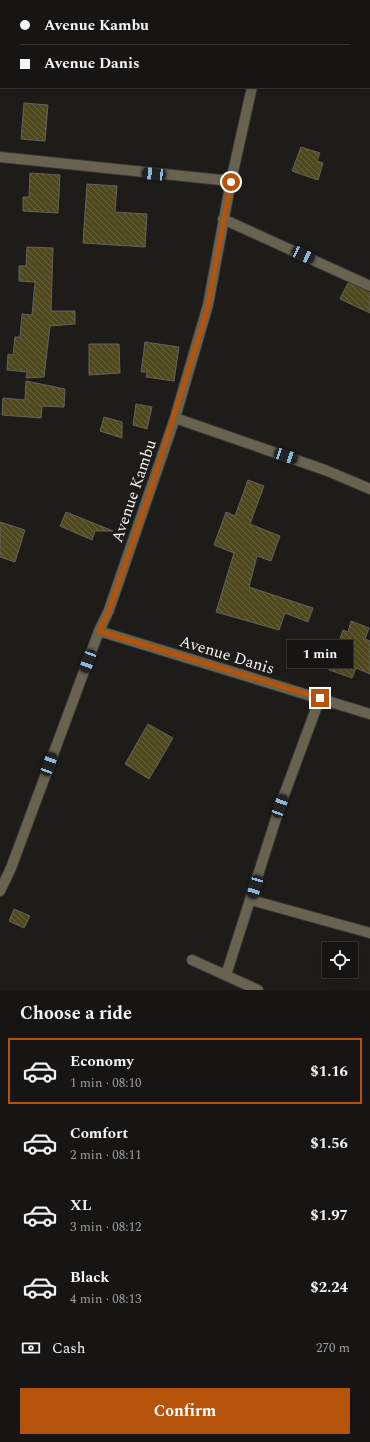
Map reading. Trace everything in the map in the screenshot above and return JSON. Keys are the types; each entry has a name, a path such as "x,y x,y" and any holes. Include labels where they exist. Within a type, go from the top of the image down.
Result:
{"street":[{"name":"Avenue Kambu","path":"0,892 11,868 99,631 109,610 175,418 208,305 223,219 252,88"},
{"path":"0,157 231,182"},
{"path":"223,219 370,286"},
{"path":"175,418 325,470 370,489"},
{"name":"Avenue Danis","path":"99,631 370,714"},
{"path":"226,975 280,806 320,698"},
{"path":"250,900 370,933"},
{"path":"192,960 258,990"}],"building":[{"path":"24,103 48,105 45,141 21,139"},
{"path":"301,147 320,153 317,161 323,163 318,180 292,171"},
{"path":"30,173 60,175 58,213 23,211 23,197 29,197"},
{"path":"87,184 117,186 115,212 147,214 145,247 83,243"},
{"path":"27,247 53,248 51,311 75,311 75,324 50,326 44,377 26,378 27,372 7,370 8,354 13,355 15,337 20,337 22,314 32,315 35,282 19,281 19,266 26,266"},
{"path":"348,283 370,292 370,313 340,299"},
{"path":"145,342 179,347 174,381 146,377 147,372 141,372"},
{"path":"89,344 119,344 120,373 89,375"},
{"path":"26,381 65,389 64,407 42,406 41,418 2,415 3,398 25,400"},
{"path":"136,404 152,407 147,429 133,425"},
{"path":"104,417 122,422 122,438 100,431"},
{"path":"248,480 264,486 250,524 280,536 271,561 257,556 249,587 313,608 308,622 285,613 279,630 216,612 234,553 214,545 226,512 235,516"},
{"path":"66,512 113,531 95,531 92,540 60,526"},
{"path":"0,522 25,530 15,562 0,557"},
{"path":"351,621 369,628 365,639 370,641 370,674 356,668 352,678 329,670 343,630 348,632"},
{"path":"148,724 173,738 149,779 125,764"},
{"path":"14,909 30,916 24,928 9,921"}],"route":[{"path":"231,182 223,219 213,282 201,330 175,418 148,498 109,610 99,631 320,698"}]}
